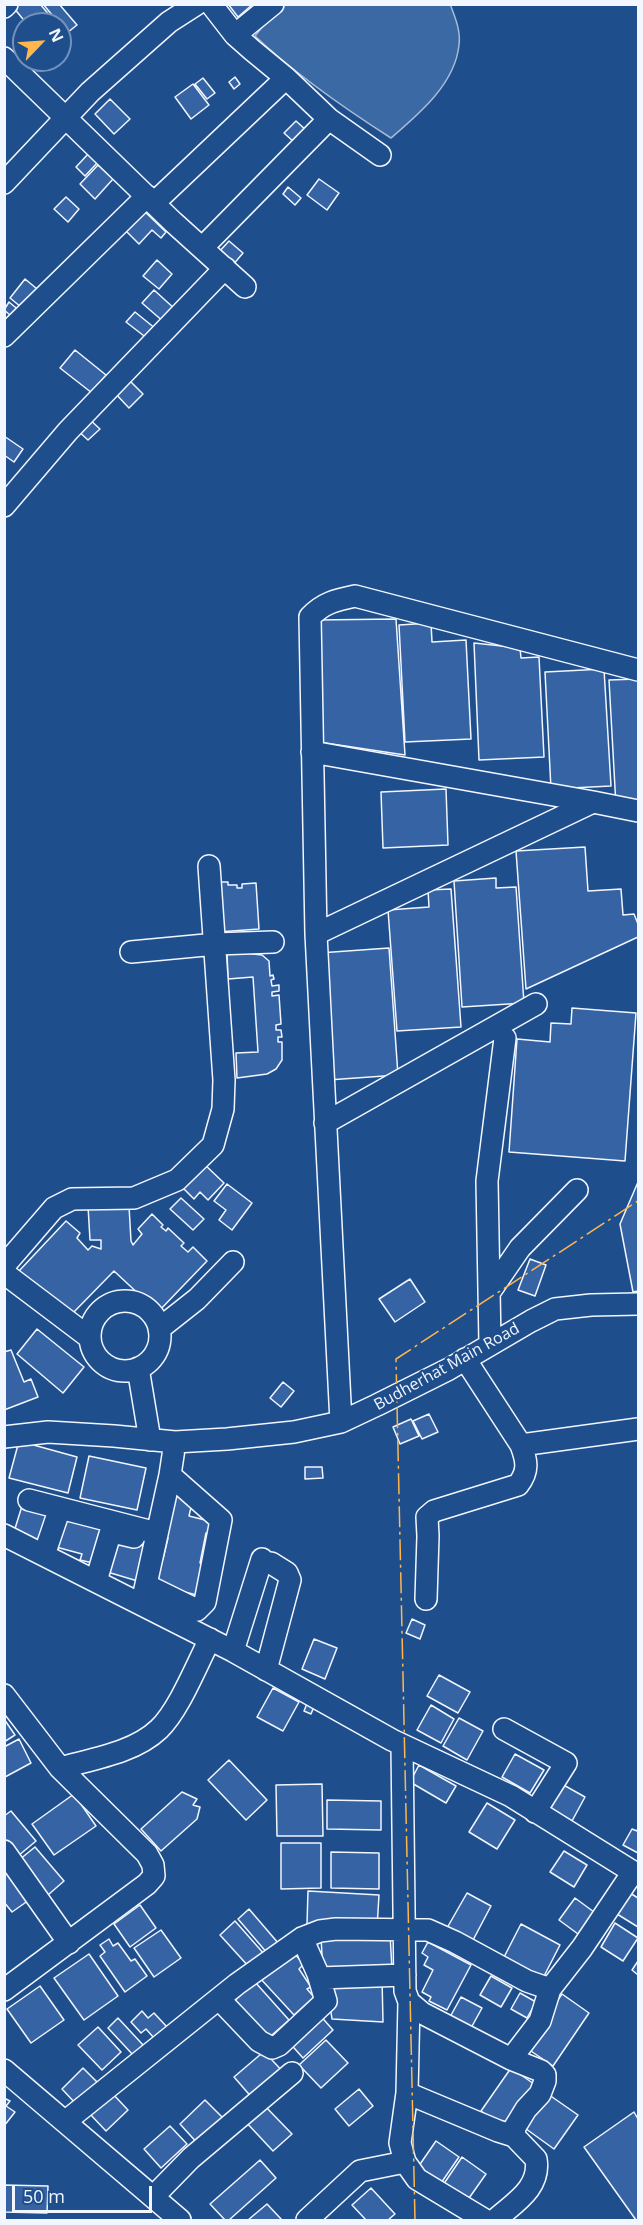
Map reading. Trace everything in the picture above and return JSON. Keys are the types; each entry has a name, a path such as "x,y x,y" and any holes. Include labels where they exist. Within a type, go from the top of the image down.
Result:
{"street":[{"path":"4,183 90,92 169,22 197,4"},
{"path":"211,4 235,35 286,78 329,119 380,156"},
{"path":"235,35 273,4"},
{"path":"4,58 65,119 246,287"},
{"path":"4,336 286,78"},
{"path":"203,247 329,119"},
{"path":"4,506 68,431 225,268"},
{"path":"341,1422 316,934 310,617 332,600 355,596 639,670"},
{"path":"312,752 639,811"},
{"path":"316,934 593,802"},
{"path":"4,1266 54,1208 72,1198 134,1198 177,1180 213,1145 223,1109 224,1080 209,866"},
{"path":"131,952 216,944 273,942"},
{"path":"325,1123 536,1004"},
{"path":"490,1344 488,1181 505,1038"},
{"path":"489,1293 520,1248 577,1190"},
{"path":"159,1329 197,1299 233,1262"},
{"path":"4,1273 90,1338"},
{"path":"115,1302 138,1303 148,1309 159,1329 159,1341 155,1353 148,1362 138,1368 116,1370 106,1365 98,1358 90,1338 91,1326 96,1316 104,1307 115,1302"},
{"name":"Budherhat Main Road","path":"4,1437 48,1432 175,1442 227,1440 294,1432 341,1422 377,1406 555,1310 591,1305 639,1304"},
{"path":"426,1599 427,1517 434,1511 518,1485 526,1474 527,1460 521,1445 465,1359"},
{"path":"138,1368 150,1440"},
{"path":"521,1445 639,1429"},
{"path":"144,1595 175,1442"},
{"path":"4,1535 96,1581 197,1610 205,1602 221,1520 170,1475"},
{"path":"29,1500 146,1535 113,1532 110,1534 96,1581"},
{"path":"44,1555 60,1508"},
{"path":"233,1652 267,1561 287,1573 290,1580 266,1670"},
{"path":"144,1595 210,1640 402,1745 511,1796 636,1874 550,1989 540,2021 511,2059"},
{"path":"60,1768 111,1754 136,1744 159,1729 175,1706 210,1640"},
{"path":"4,1695 60,1768 147,1854 153,1864 154,1876 147,1884 4,1990"},
{"path":"504,1729 566,1763 534,1812"},
{"path":"402,1745 405,1991 409,2002 407,2092 400,2143 405,2162 417,2179 485,2220"},
{"path":"4,1851 69,1943"},
{"path":"66,2121 186,2024 220,2000 237,1984 302,1938 320,1931 336,1929 428,1930 527,1981 550,1989"},
{"path":"220,2000 259,2041 272,2048 279,2045 326,2001 320,1978 302,1938"},
{"path":"320,1978 405,1975"},
{"path":"409,2002 422,2013 511,2059 541,2071 545,2076 540,2094 526,2109 515,2127 514,2136"},
{"path":"4,2070 180,2220"},
{"path":"153,2197 191,2158 292,2073"},
{"path":"407,2092 498,2132 514,2136 536,2159 536,2179 528,2190 495,2220"},
{"path":"308,2220 360,2171 405,2162"}],"water":[{"path":"450,4 459,35 459,45 451,73 424,108 391,138 321,90 255,36 275,11 283,5"}],"building":[{"path":"16,4 40,4 47,12 17,12 13,7"},
{"path":"43,4 59,4 66,12 50,12"},
{"path":"228,4 253,4 238,17"},
{"path":"72,19 77,25 72,29"},
{"path":"235,77 240,84 234,89 229,82"},
{"path":"203,78 215,93 207,99 195,84"},
{"path":"193,84 209,105 191,119 175,97"},
{"path":"110,99 130,119 114,134 95,114"},
{"path":"296,121 307,131 295,143 284,133"},
{"path":"89,153 98,162 85,176 76,167"},
{"path":"98,165 113,179 95,199 80,184"},
{"path":"319,179 339,193 327,210 307,195"},
{"path":"288,187 301,198 295,205 283,194"},
{"path":"66,197 79,209 68,222 54,209"},
{"path":"142,209 166,232 161,238 152,230 139,244 123,228"},
{"path":"229,241 243,253 232,266 218,253"},
{"path":"157,260 172,274 159,289 143,276"},
{"path":"25,279 42,293 27,312 10,298"},
{"path":"154,290 176,310 165,323 142,303"},
{"path":"9,302 21,312 15,319 4,310"},
{"path":"135,312 156,329 148,339 126,322"},
{"path":"75,350 106,375 92,393 60,368"},
{"path":"127,378 143,394 129,408 113,391"},
{"path":"87,417 100,429 88,440 76,429"},
{"path":"4,436 23,449 14,462 4,455"},
{"path":"396,619 405,755 312,741 316,620"},
{"path":"431,623 432,642 466,640 471,739 405,742 399,625"},
{"path":"474,643 520,648 521,658 539,657 544,757 479,760"},
{"path":"604,669 611,786 551,789 545,672"},
{"path":"638,679 638,805 616,806 609,680"},
{"path":"446,789 448,845 383,848 381,792"},
{"path":"585,847 588,891 621,889 623,915 634,914 638,924 638,937 526,989 516,851"},
{"path":"496,878 496,888 516,887 524,1003 462,1007 454,881"},
{"path":"215,882 228,882 228,885 237,885 237,888 242,888 242,884 256,883 259,929 218,932"},
{"path":"451,889 461,1027 397,1031 388,910 429,907 428,890"},
{"path":"389,948 398,1075 328,1080 319,953"},
{"path":"227,951 262,955 269,961 270,976 273,975 274,979 271,980 272,986 279,985 279,991 272,992 272,996 279,995 281,1024 276,1025 276,1030 281,1030 282,1037 278,1037 278,1042 282,1042 282,1060 276,1069 267,1074 237,1078 236,1053 258,1052 253,977 228,979"},
{"path":"572,1008 636,1013 625,1161 509,1152 517,1039 550,1042 551,1023 571,1024"},
{"path":"203,1163 224,1183 208,1200 200,1192 194,1199 182,1187"},
{"path":"638,1182 638,1291 633,1292 620,1224"},
{"path":"227,1184 252,1203 232,1230 219,1220 226,1210 214,1201"},
{"path":"181,1198 204,1219 193,1230 170,1209"},
{"path":"88,1206 129,1206 133,1245 142,1234 138,1229 152,1214 163,1225 161,1227 166,1231 168,1228 184,1243 181,1246 188,1252 193,1247 207,1261 158,1312 114,1271 71,1315 19,1271 66,1221 80,1233 77,1238 88,1250 92,1246 101,1249 101,1240 90,1240"},
{"path":"530,1259 546,1265 535,1296 518,1290"},
{"path":"410,1279 425,1302 395,1322 379,1299"},
{"path":"37,1329 84,1367 63,1393 17,1354"},
{"path":"11,1350 24,1382 31,1379 38,1397 4,1410 4,1352"},
{"path":"283,1382 294,1391 281,1407 270,1398"},
{"path":"429,1414 438,1432 422,1439 413,1421"},
{"path":"411,1419 419,1436 400,1444 393,1427"},
{"path":"19,1441 77,1457 68,1493 9,1478"},
{"path":"89,1456 146,1468 137,1510 80,1498"},
{"path":"305,1467 322,1467 323,1478 305,1479"},
{"path":"172,1488 193,1499 189,1516 217,1523 215,1535 206,1533 200,1563 208,1565 201,1596 152,1584 157,1558 163,1559 168,1538 162,1537"},
{"path":"22,1506 51,1515 42,1544 13,1535"},
{"path":"64,1517 106,1528 97,1564 80,1560 82,1554 56,1547"},
{"path":"115,1535 151,1546 141,1582 104,1571"},
{"path":"412,1619 425,1625 420,1639 406,1633"},
{"path":"314,1639 337,1648 325,1679 302,1669"},
{"path":"439,1675 470,1692 458,1713 427,1696"},
{"path":"273,1688 299,1702 283,1731 257,1717"},
{"path":"308,1701 315,1704 311,1714 304,1711"},
{"path":"431,1705 454,1719 441,1743 417,1730"},
{"path":"459,1718 483,1731 467,1760 443,1746"},
{"path":"4,1719 15,1735 4,1742"},
{"path":"19,1739 31,1763 5,1777 4,1747"},
{"path":"515,1754 544,1770 530,1793 502,1777"},
{"path":"229,1760 267,1800 246,1820 208,1780"},
{"path":"419,1765 456,1786 446,1803 410,1782"},
{"path":"560,1783 585,1797 572,1821 547,1807"},
{"path":"322,1784 323,1836 277,1836 276,1785"},
{"path":"182,1792 197,1799 193,1805 200,1807 197,1819 161,1851 141,1829"},
{"path":"74,1794 96,1826 54,1855 32,1824"},
{"path":"327,1800 381,1801 381,1830 327,1829"},
{"path":"487,1803 515,1820 497,1849 469,1832"},
{"path":"11,1811 36,1841 18,1856 4,1840 4,1816"},
{"path":"638,1828 638,1853 623,1845 632,1829 637,1831"},
{"path":"281,1843 321,1843 321,1888 281,1889"},
{"path":"35,1847 64,1881 48,1895 19,1860"},
{"path":"564,1851 587,1865 574,1887 550,1872"},
{"path":"331,1852 379,1853 379,1889 331,1888"},
{"path":"4,1859 32,1898 12,1912 4,1902"},
{"path":"308,1891 379,1895 377,1928 307,1924"},
{"path":"467,1893 491,1906 472,1942 447,1928"},
{"path":"630,1893 638,1898 638,1927 617,1914"},
{"path":"575,1898 594,1912 578,1934 559,1920"},
{"path":"140,1905 156,1928 130,1947 114,1924"},
{"path":"249,1909 279,1944 268,1954 238,1919"},
{"path":"235,1921 265,1955 250,1968 220,1935"},
{"path":"615,1923 638,1938 623,1961 601,1947"},
{"path":"521,1924 560,1945 542,1980 503,1959"},
{"path":"161,1930 181,1958 154,1977 134,1948"},
{"path":"390,1934 392,1969 323,1973 321,1937"},
{"path":"109,1939 113,1946 118,1943 131,1961 135,1959 147,1976 125,1992 100,1956 105,1952 100,1945"},
{"path":"428,1942 471,1965 447,2010 429,2001 431,1997 422,1992 433,1970 424,1965 428,1957 422,1953"},
{"path":"290,1949 304,1964 299,1969 311,1987 307,1989 314,1997 294,2015 259,1977"},
{"path":"89,1954 118,1996 84,2020 54,1978"},
{"path":"638,1961 638,1975 632,1970"},
{"path":"491,1976 512,1988 501,2007 480,1995"},
{"path":"382,1978 383,2022 332,2019 326,1979"},
{"path":"255,1982 289,2020 264,2042 230,2005"},
{"path":"40,1986 64,2020 31,2043 7,2009"},
{"path":"520,1993 536,2002 527,2018 511,2009"},
{"path":"562,1994 589,2013 553,2066 525,2047"},
{"path":"461,1997 482,2008 471,2028 450,2017"},
{"path":"142,2011 148,2018 154,2013 167,2027 154,2038 146,2029 141,2033 131,2022"},
{"path":"317,2012 333,2030 303,2058 287,2040"},
{"path":"118,2018 144,2046 134,2056 108,2028"},
{"path":"98,2027 121,2052 102,2070 78,2045"},
{"path":"326,2040 348,2063 321,2088 299,2065"},
{"path":"268,2048 275,2057 272,2060 285,2074 254,2100 234,2077"},
{"path":"83,2068 99,2084 77,2105 62,2089"},
{"path":"511,2068 534,2084 504,2127 481,2111"},
{"path":"359,2089 373,2106 349,2126 335,2109"},
{"path":"111,2092 128,2110 106,2131 89,2113"},
{"path":"545,2092 578,2115 554,2149 522,2126"},
{"path":"4,2098 10,2101 6,2106 15,2112 4,2126"},
{"path":"205,2100 226,2121 200,2146 180,2124"},
{"path":"262,2103 292,2134 273,2151 244,2120"},
{"path":"634,2112 638,2119 638,2220 584,2147"},
{"path":"170,2126 187,2144 161,2168 144,2149"},
{"path":"436,2141 459,2157 439,2186 416,2170"},
{"path":"462,2157 486,2174 467,2201 443,2185"},
{"path":"260,2160 276,2178 229,2220 225,2220 210,2204"},
{"path":"4,2185 48,2186 47,2213 4,2212"},
{"path":"371,2188 395,2214 388,2220 366,2220 352,2205"},
{"path":"267,2204 282,2220 248,2220"}],"power":[{"path":"415,2220 396,1359 638,1201"}]}
